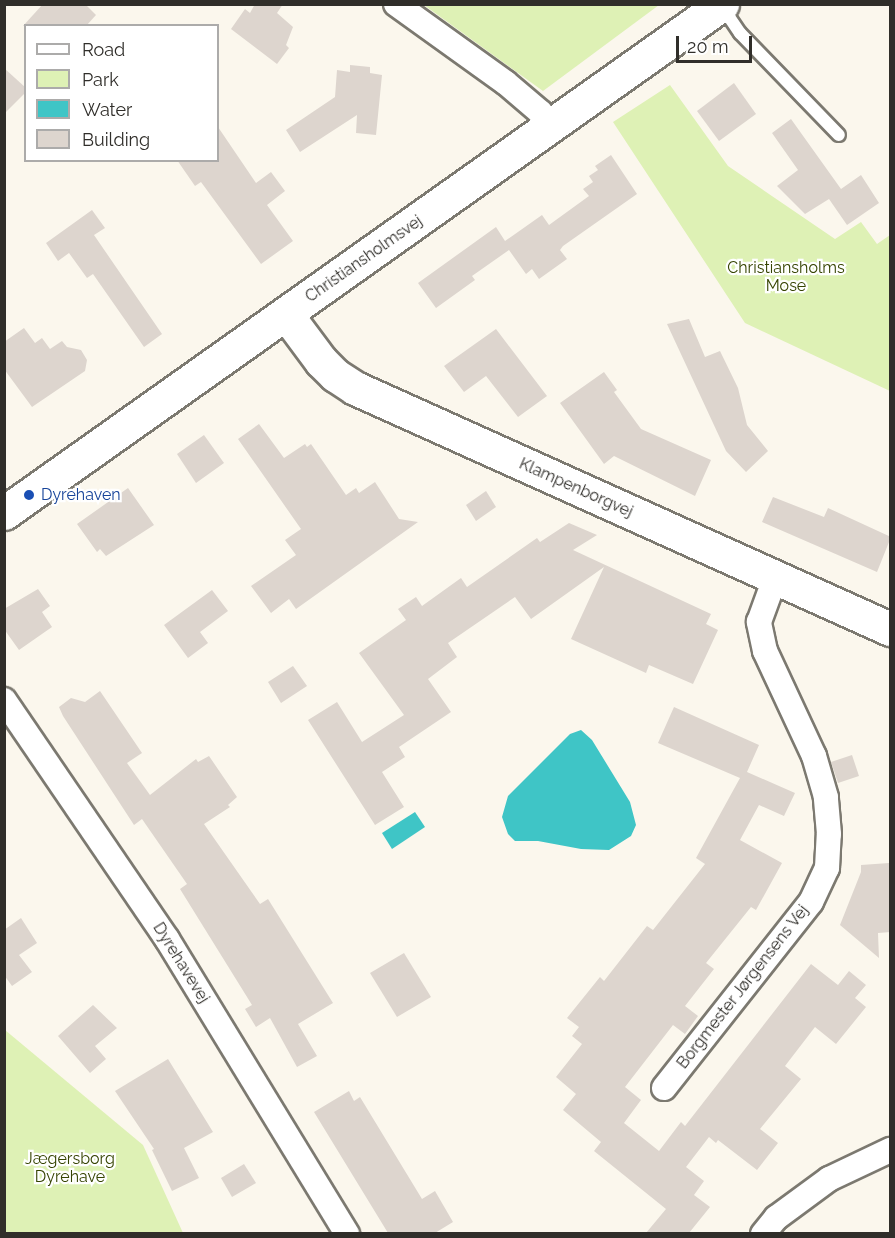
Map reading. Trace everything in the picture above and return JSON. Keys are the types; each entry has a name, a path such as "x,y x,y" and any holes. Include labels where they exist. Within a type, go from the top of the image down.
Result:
{"street":[{"path":"396,4 506,83 540,112 551,128"},
{"name":"Christiansholmsvej","path":"4,513 722,5"},
{"name":"Klampenborgvej","path":"286,314 321,361 335,375 355,388 891,629"},
{"name":"Borgmester Jørgensens Vej","path":"664,1088 811,902 827,868 829,834 826,797 814,756 765,651 759,622 775,578"},
{"name":"Dyrehavevej","path":"4,700 167,939 347,1233"},
{"path":"764,1233 776,1218 829,1179 891,1150"}],"lane":[{"path":"722,5 740,33 839,135"}],"green space":[{"path":"424,5 659,5 543,91"},
{"name":"Christiansholms Mose","path":"670,85 728,166 835,239 861,222 877,244 890,235 890,391 745,323 613,122"},
{"name":"Jægersborg Dyrehave","path":"5,1030 143,1145 183,1233 5,1233"}],"water":[{"path":"581,730 592,740 630,802 636,825 631,836 609,850 581,849 538,841 515,841 508,834 502,817 508,796 570,734"},
{"path":"415,812 425,827 392,849 382,833"}],"building":[{"path":"43,4 85,4 96,15 88,24 25,24"},
{"path":"255,4 283,4 277,13 293,27 286,45 289,48 277,64 231,29 245,9 250,13"},
{"path":"350,65 370,67 370,73 382,75 376,135 356,133 357,115 300,152 286,130 335,97 337,70 350,72"},
{"path":"4,68 24,86 24,94 4,114"},
{"path":"734,83 756,114 719,141 697,111"},
{"path":"791,119 841,189 861,175 879,203 847,225 829,199 805,214 777,186 798,170 772,133"},
{"path":"219,128 256,183 271,172 285,191 267,205 293,241 261,264 201,182 195,186 178,162 219,162"},
{"path":"611,155 637,194 563,246 560,250 567,259 539,279 532,269 526,274 509,250 472,276 475,280 436,308 418,283 496,227 505,241 542,215 549,225 589,196 583,189 593,182 589,176 598,170 595,166"},
{"path":"92,210 105,228 94,235 162,334 144,347 93,274 87,278 69,253 58,261 46,243"},
{"path":"689,319 705,357 720,351 738,388 747,425 768,451 746,472 726,451 667,324"},
{"path":"24,328 35,343 42,338 50,349 62,341 67,347 81,350 87,360 85,371 32,407 4,369 4,342"},
{"path":"496,329 547,396 518,417 486,376 464,392 444,366"},
{"path":"604,372 617,390 614,392 641,429 711,460 695,496 614,456 604,464 560,403"},
{"path":"259,424 284,458 305,444 307,447 311,444 346,495 356,488 359,493 375,482 399,519 418,522 296,609 289,599 271,613 251,586 296,555 285,540 301,529 238,439"},
{"path":"204,435 224,463 196,483 177,454"},
{"path":"128,488 154,525 106,556 100,549 97,552 77,524"},
{"path":"486,491 496,507 476,521 466,505"},
{"path":"773,497 824,517 828,508 891,537 877,572 762,522"},
{"path":"569,523 597,535 573,550 711,614 706,624 718,630 693,684 649,665 646,673 571,639 604,567 531,619 515,597 448,643 457,657 428,679 451,712 399,747 405,757 382,772 404,807 375,825 308,720 337,702 362,742 404,715 359,653 406,620 398,609 416,597 422,606 461,578 467,587 537,538 540,542"},
{"path":"38,589 50,606 42,612 52,627 19,650 4,629 4,609"},
{"path":"212,590 228,611 200,632 208,643 188,658 164,625"},
{"path":"293,666 307,686 281,703 268,682"},
{"path":"100,691 142,753 127,763 150,795 196,759 198,762 209,756 237,797 228,805 230,807 204,824 260,904 268,899 333,1003 298,1024 317,1056 297,1067 270,1018 256,1027 245,1009 252,1005 180,889 187,884 142,819 134,825 63,716 59,707 71,698 85,702"},
{"path":"674,707 759,745 747,772 795,793 784,816 759,805 740,840 782,863 756,910 751,907 706,963 714,969 685,1006 698,1016 685,1034 673,1025 625,1087 641,1100 624,1123 659,1151 681,1122 685,1126 811,964 838,985 849,971 866,985 855,998 866,1007 836,1044 815,1027 785,1066 801,1079 760,1129 778,1143 757,1170 718,1140 716,1143 709,1137 686,1167 704,1181 694,1195 710,1207 689,1233 646,1233 666,1209 594,1151 601,1142 563,1110 576,1094 556,1077 582,1044 572,1036 579,1027 567,1018 600,977 604,981 647,926 653,930 705,864 696,858 740,778 658,743"},
{"path":"852,755 859,776 838,783 831,762"},
{"path":"889,863 891,932 878,933 879,958 840,925 861,872 861,865"},
{"path":"21,918 37,943 19,955 32,972 12,986 4,975 4,930"},
{"path":"404,953 431,997 397,1017 370,973"},
{"path":"93,1005 117,1028 95,1046 106,1059 90,1073 58,1036"},
{"path":"168,1059 213,1132 184,1148 199,1178 172,1191 152,1150 154,1149 115,1091"},
{"path":"349,1091 354,1101 360,1097 422,1199 435,1191 453,1222 435,1233 388,1233 314,1112"},
{"path":"244,1164 256,1183 232,1197 221,1178"}],"place":[{"name":"Dyrehaven","path":"29,495"}]}
